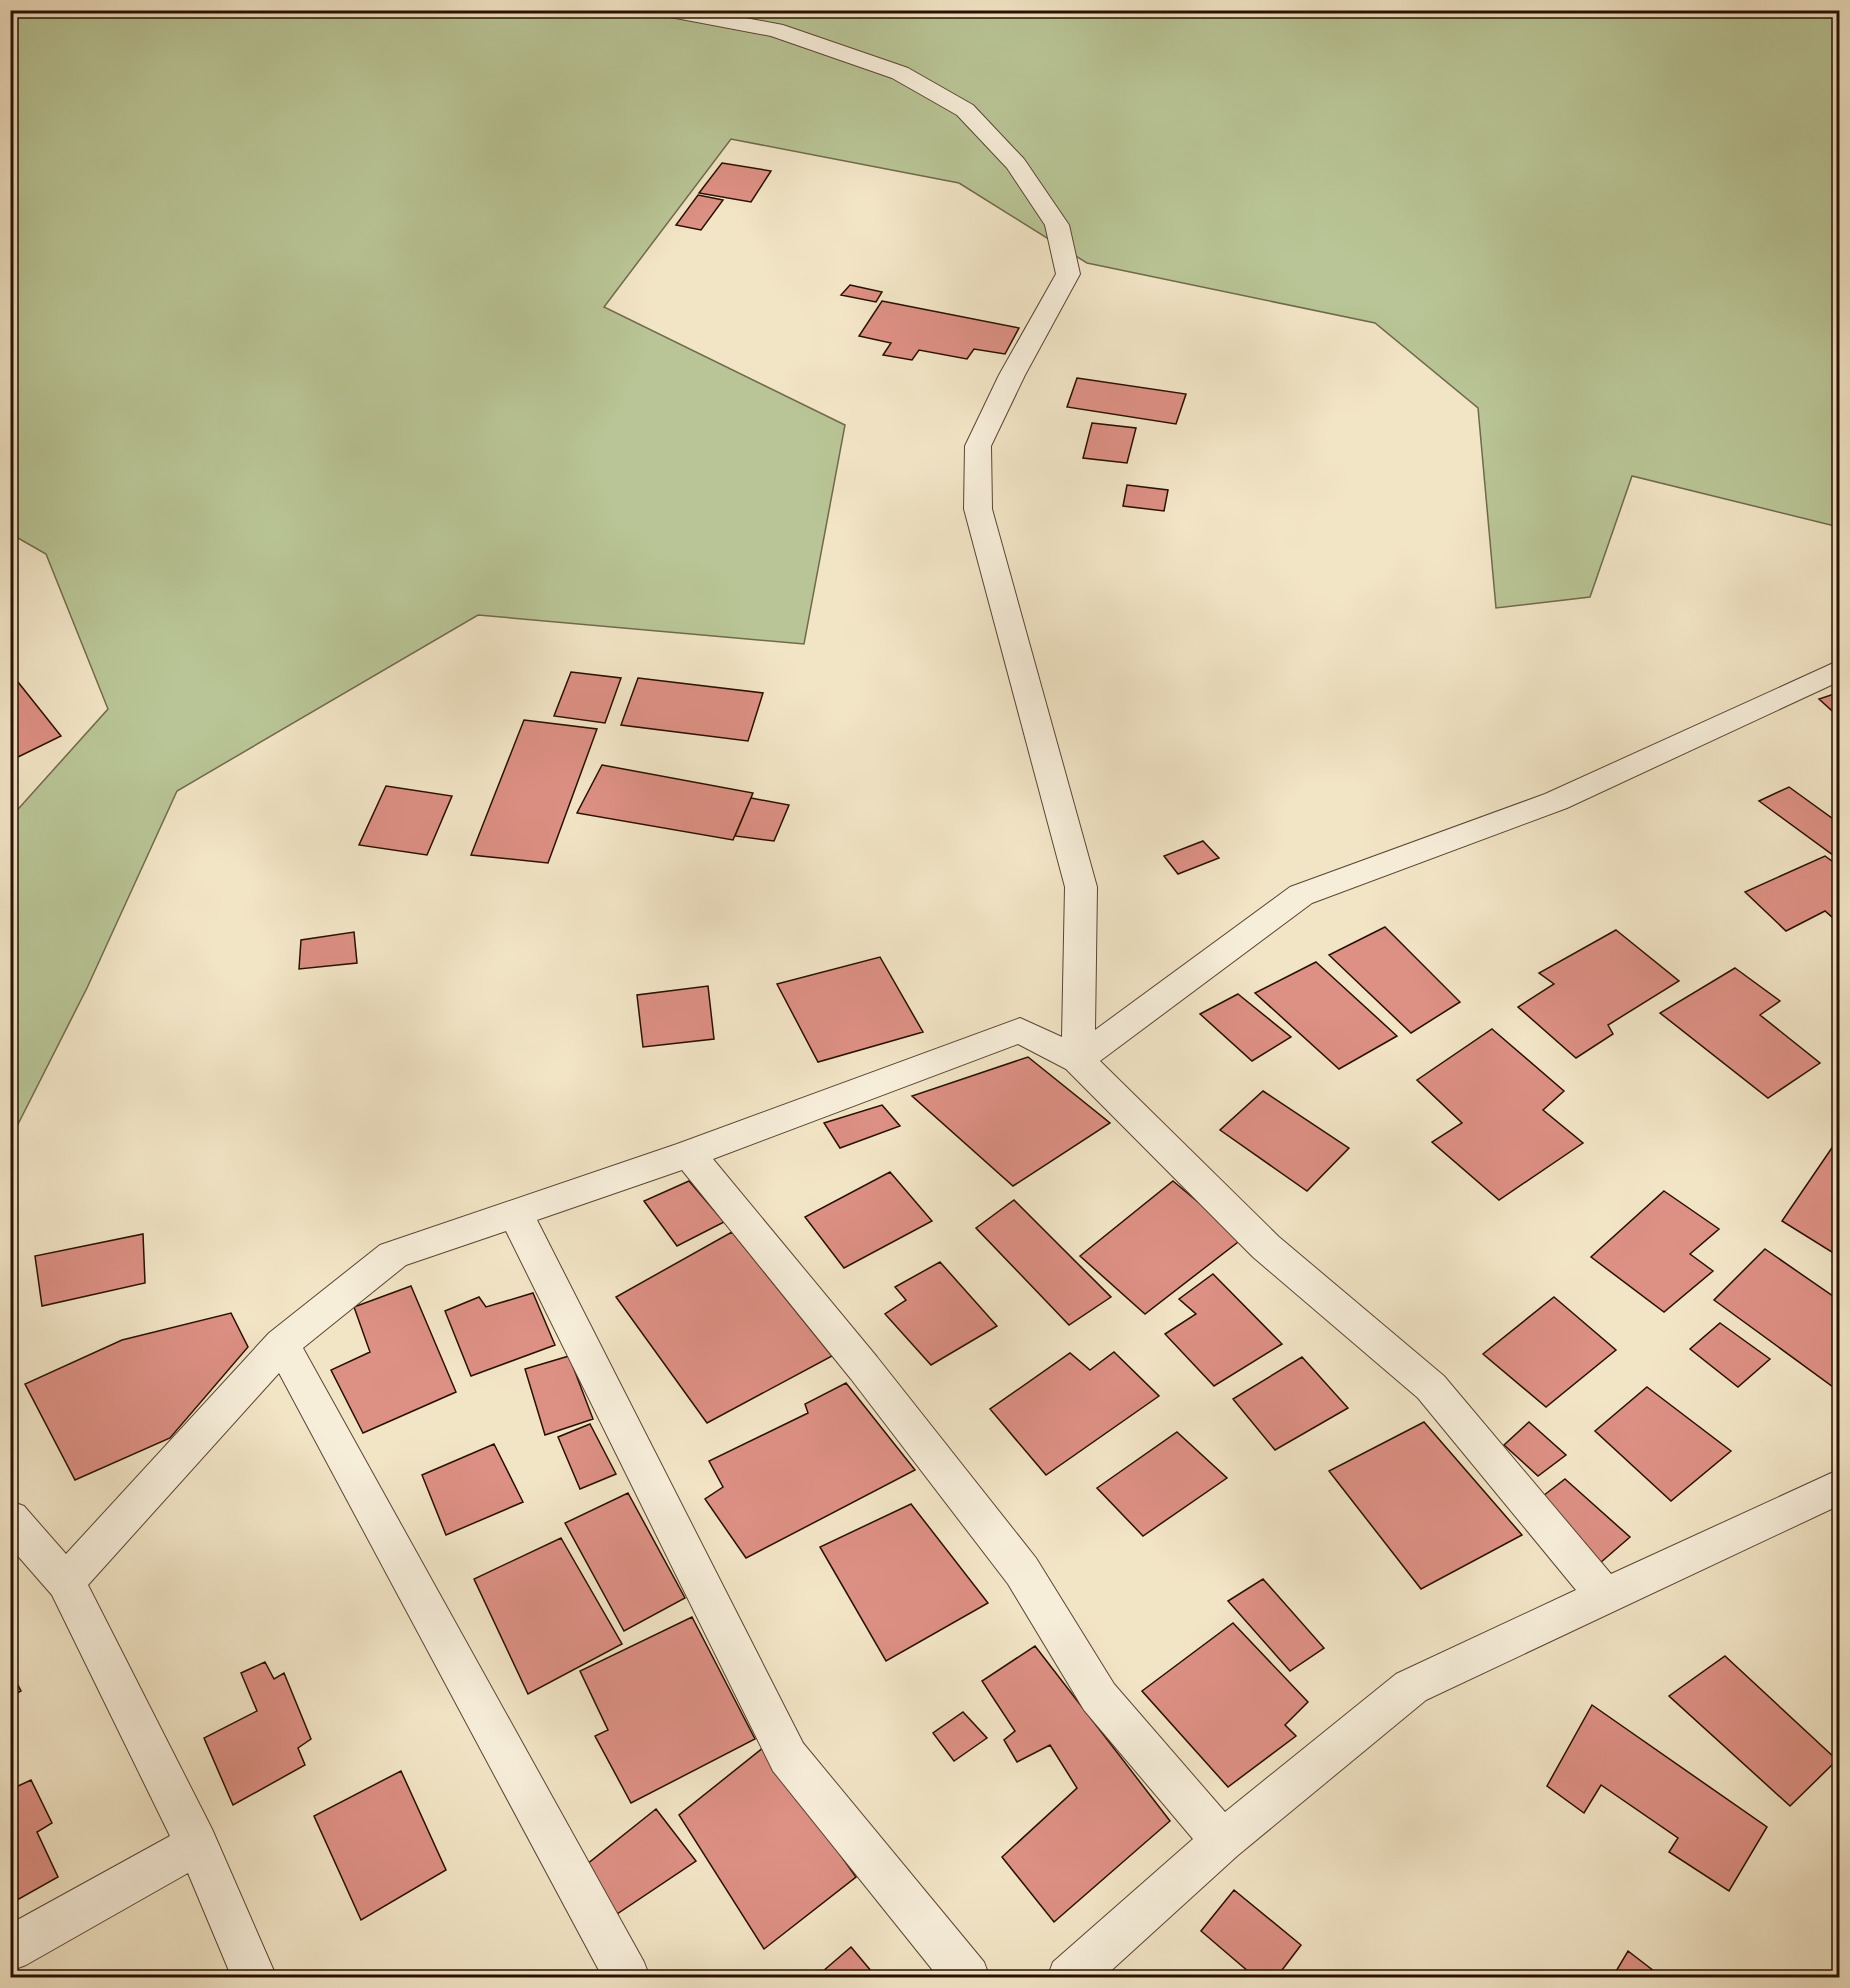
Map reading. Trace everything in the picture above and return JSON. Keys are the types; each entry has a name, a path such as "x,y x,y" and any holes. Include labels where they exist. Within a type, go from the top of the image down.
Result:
{"street":[{"path":"665,10 775,30 900,73 965,110 1017,164 1056,225 1068,274 1012,375 978,446 978,509 1081,887 1078,1060"},
{"path":"1078,1060 1301,895 1556,801 1839,669"},
{"path":"66,1582 282,1344 393,1255 688,1154 1020,1030 1078,1060 1266,1247 1431,1387 1604,1595"},
{"path":"688,1154 864,1368 1022,1571 1099,1697 1222,1841"},
{"path":"515,1212 788,1757 968,1977"},
{"path":"282,1344 628,1977"},
{"path":"1069,1977 1222,1841 1411,1687 1839,1486"},
{"path":"10,1518 66,1582 197,1844 255,1977"},
{"path":"10,1949 197,1844"}],"green space":[{"path":"11,11 1839,11 1839,527 1632,476 1590,597 1496,608 1478,408 1375,323 1087,263 959,183 731,139 604,307 845,425 804,644 478,615 177,791 87,988 11,1138 11,1045 17,1014 10,985 11,817 108,709 46,554 11,534"}],"building":[{"path":"722,163 771,171 751,202 699,193"},
{"path":"698,195 723,200 701,230 676,225"},
{"path":"850,285 882,292 876,302 841,295"},
{"path":"882,301 1019,328 1005,354 974,349 967,359 919,350 912,360 883,355 891,343 859,336"},
{"path":"1077,378 1186,394 1176,424 1067,407"},
{"path":"1092,423 1136,428 1127,463 1083,458"},
{"path":"1127,485 1168,490 1164,511 1123,506"},
{"path":"10,672 61,736 18,757 10,747"},
{"path":"571,672 621,678 605,723 554,716"},
{"path":"638,678 763,693 748,741 621,725"},
{"path":"1840,692 1840,718 1819,699"},
{"path":"524,720 597,729 548,863 471,855"},
{"path":"602,765 753,793 733,840 577,813"},
{"path":"386,786 452,796 427,855 359,845"},
{"path":"1789,787 1840,824 1840,851 1833,855 1759,801"},
{"path":"751,798 789,805 774,841 735,836"},
{"path":"1203,841 1219,858 1178,874 1164,856"},
{"path":"1825,856 1840,867 1840,924 1825,911 1786,931 1745,892"},
{"path":"1385,927 1460,1002 1411,1033 1329,955"},
{"path":"1616,930 1679,981 1608,1025 1613,1034 1576,1058 1518,1007 1554,984 1539,973"},
{"path":"354,932 357,963 299,969 301,940"},
{"path":"880,957 923,1032 818,1062 777,984"},
{"path":"1316,962 1397,1036 1339,1069 1255,993"},
{"path":"1735,968 1780,1001 1760,1015 1820,1063 1768,1098 1660,1013"},
{"path":"708,986 714,1039 643,1047 637,995"},
{"path":"1238,994 1291,1037 1252,1061 1200,1014"},
{"path":"1492,1029 1564,1091 1543,1110 1583,1143 1499,1200 1432,1142 1462,1123 1417,1080"},
{"path":"1028,1057 1110,1123 1013,1186 912,1096"},
{"path":"1263,1091 1349,1148 1307,1191 1220,1130"},
{"path":"882,1105 900,1126 840,1148 824,1123"},
{"path":"1840,1136 1840,1247 1835,1254 1782,1221"},
{"path":"890,1172 932,1221 844,1268 805,1217"},
{"path":"689,1181 724,1222 677,1246 644,1201"},
{"path":"1173,1181 1242,1239 1145,1314 1080,1256"},
{"path":"1664,1191 1719,1229 1690,1254 1713,1271 1664,1312 1591,1257"},
{"path":"1014,1200 1111,1297 1069,1325 976,1228"},
{"path":"732,1232 832,1356 707,1423 616,1297"},
{"path":"143,1234 145,1283 42,1306 35,1256"},
{"path":"1765,1249 1840,1301 1840,1392 1714,1300"},
{"path":"940,1262 997,1326 931,1365 885,1314 906,1300 895,1287"},
{"path":"1213,1274 1282,1344 1214,1386 1165,1334 1196,1314 1179,1299"},
{"path":"411,1286 456,1392 363,1433 331,1370 370,1352 354,1307"},
{"path":"533,1293 555,1345 471,1376 445,1311 479,1297 486,1307"},
{"path":"1554,1297 1616,1350 1546,1407 1483,1354"},
{"path":"231,1313 248,1347 170,1438 75,1480 25,1384 122,1340"},
{"path":"1720,1323 1770,1359 1738,1387 1690,1349"},
{"path":"1114,1352 1159,1396 1046,1475 990,1409 1070,1353 1090,1370"},
{"path":"569,1356 593,1419 545,1435 525,1369"},
{"path":"1302,1357 1348,1408 1275,1450 1233,1399"},
{"path":"846,1383 915,1470 746,1558 705,1499 723,1487 709,1461 808,1413 805,1404"},
{"path":"1647,1387 1731,1451 1671,1501 1595,1431"},
{"path":"1424,1422 1522,1535 1421,1589 1329,1471"},
{"path":"1529,1422 1566,1455 1538,1476 1504,1445"},
{"path":"590,1424 616,1474 580,1489 558,1437"},
{"path":"1177,1432 1227,1478 1143,1536 1097,1488"},
{"path":"494,1444 523,1502 446,1535 422,1475"},
{"path":"1565,1479 1630,1537 1600,1563 1543,1496"},
{"path":"628,1493 685,1598 624,1631 565,1523"},
{"path":"911,1504 988,1603 886,1661 820,1547"},
{"path":"561,1538 622,1644 528,1694 474,1579"},
{"path":"1263,1579 1324,1648 1290,1671 1228,1601"},
{"path":"692,1617 755,1739 631,1803 595,1736 608,1730 580,1671"},
{"path":"1233,1623 1308,1702 1285,1725 1296,1736 1228,1787 1142,1691"},
{"path":"1035,1646 1170,1821 1054,1922 1002,1857 1077,1788 1050,1745 1017,1762 1004,1740 1015,1731 982,1681"},
{"path":"1725,1656 1837,1760 1790,1806 1669,1696"},
{"path":"265,1662 274,1679 284,1673 311,1739 298,1748 305,1765 233,1805 204,1738 257,1711 241,1673"},
{"path":"10,1670 21,1691 10,1697"},
{"path":"1592,1705 1767,1827 1729,1891 1669,1852 1678,1838 1601,1785 1584,1813 1547,1786"},
{"path":"963,1712 987,1738 954,1761 933,1733"},
{"path":"764,1747 856,1877 764,1949 679,1815"},
{"path":"401,1771 446,1870 361,1920 314,1816"},
{"path":"10,1774 16,1787 31,1780 52,1823 37,1832 58,1877 10,1904"},
{"path":"656,1809 696,1861 614,1916 581,1869"},
{"path":"1234,1890 1301,1945 1276,1978 1256,1978 1201,1931"},
{"path":"851,1947 877,1978 815,1978"},
{"path":"1628,1951 1663,1978 1612,1978"}]}
